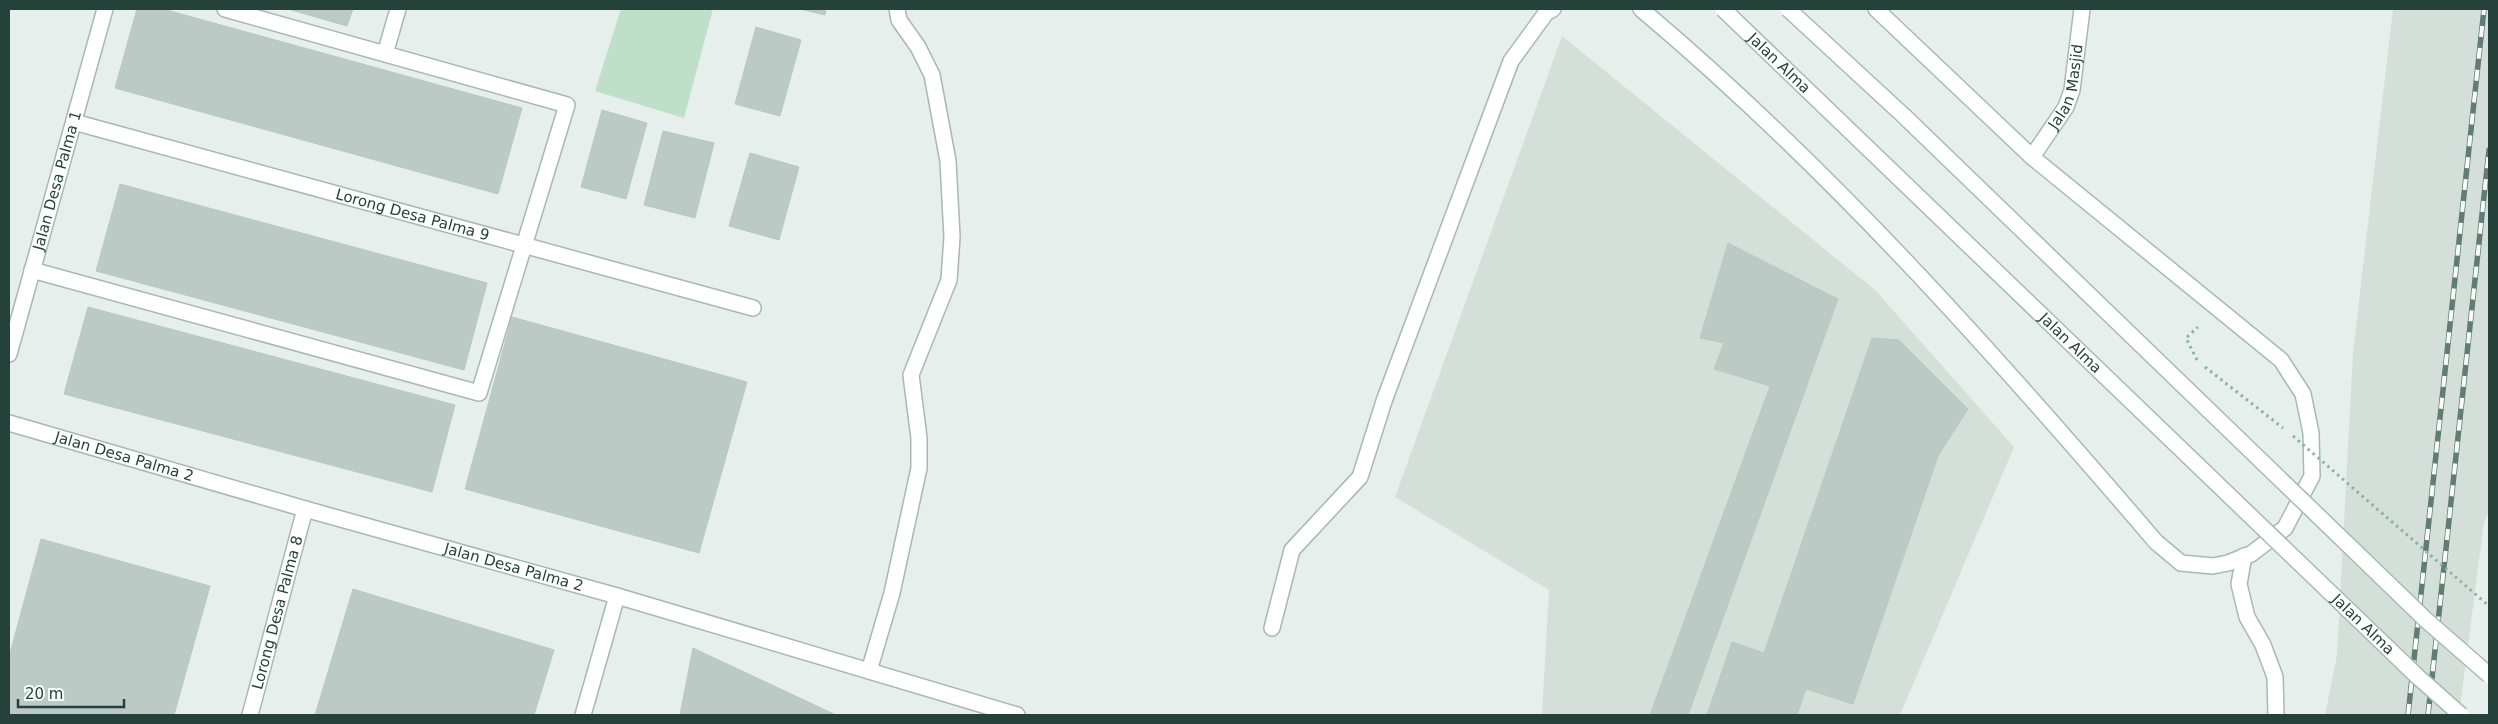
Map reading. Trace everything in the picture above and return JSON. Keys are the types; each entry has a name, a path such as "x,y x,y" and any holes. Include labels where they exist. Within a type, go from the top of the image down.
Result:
{"main road":[{"name":"Jalan Desa Palma 1","path":"9,354 105,9"},
{"path":"32,270 478,394 567,105 225,9"},
{"path":"385,54 398,9"},
{"path":"870,672 892,592 919,468 919,438 911,375 949,280 952,237 948,161 932,75 918,47 899,20 897,9"},
{"path":"1272,628 1292,550 1360,477 1384,401 1511,61 1546,13 1554,9"},
{"path":"1641,9 1754,111 1904,257 2156,542 2181,563 2213,566 2251,554 2285,528 2312,476 2311,433 2303,394 2281,360 2032,157 1876,9"},
{"name":"Jalan Alma","path":"1723,9 2418,678 2461,715"},
{"path":"1788,9 1904,116 2426,620 2489,675"},
{"name":"Jalan Masjid","path":"2032,157 2066,107 2072,90 2082,9"},
{"name":"Lorong Desa Palma 9","path":"74,122 753,308"},
{"name":"Jalan Desa Palma 2","path":"9,423 305,510 617,596 1017,715"},
{"name":"Lorong Desa Palma 8","path":"250,715 305,510"},
{"path":"2244,556 2239,584 2247,617 2263,645 2275,677 2276,715"},
{"path":"583,715 617,596"}],"path":[{"path":"2218,309 2186,338 2197,361 2294,436 2489,606"}],"shaded area":[{"path":"2393,9 2489,9 2489,511 2484,522 2459,715 2325,715 2337,655 2353,353"},
{"path":"1562,36 1875,290 2014,447 1900,715 1542,715 1549,590 1395,497"}],"green space":[{"path":"621,9 713,9 684,118 595,91"}],"building":[{"path":"137,9 163,9 522,108 498,194 115,88"},
{"path":"288,9 353,9 347,26"},
{"path":"800,9 826,9 825,15"},
{"path":"756,27 801,40 780,116 735,104"},
{"path":"602,110 647,123 626,199 581,187"},
{"path":"663,131 714,143 695,218 644,205"},
{"path":"750,153 799,167 779,240 729,226"},
{"path":"120,184 487,283 464,370 96,271"},
{"path":"1728,243 1838,299 1688,715 1650,715 1770,386 1714,369 1724,343 1700,338"},
{"path":"88,307 455,405 432,492 64,394"},
{"path":"512,317 747,382 699,553 465,489"},
{"path":"1872,338 1899,340 1968,409 1938,456 1853,704 1806,689 1797,715 1707,715 1732,642 1764,653"},
{"path":"41,539 210,586 174,715 9,715 9,657"},
{"path":"353,589 554,650 534,715 315,715"},
{"path":"693,648 836,715 680,715"}],"railway":[{"path":"2408,715 2484,9"},
{"path":"2428,715 2489,150"}]}
